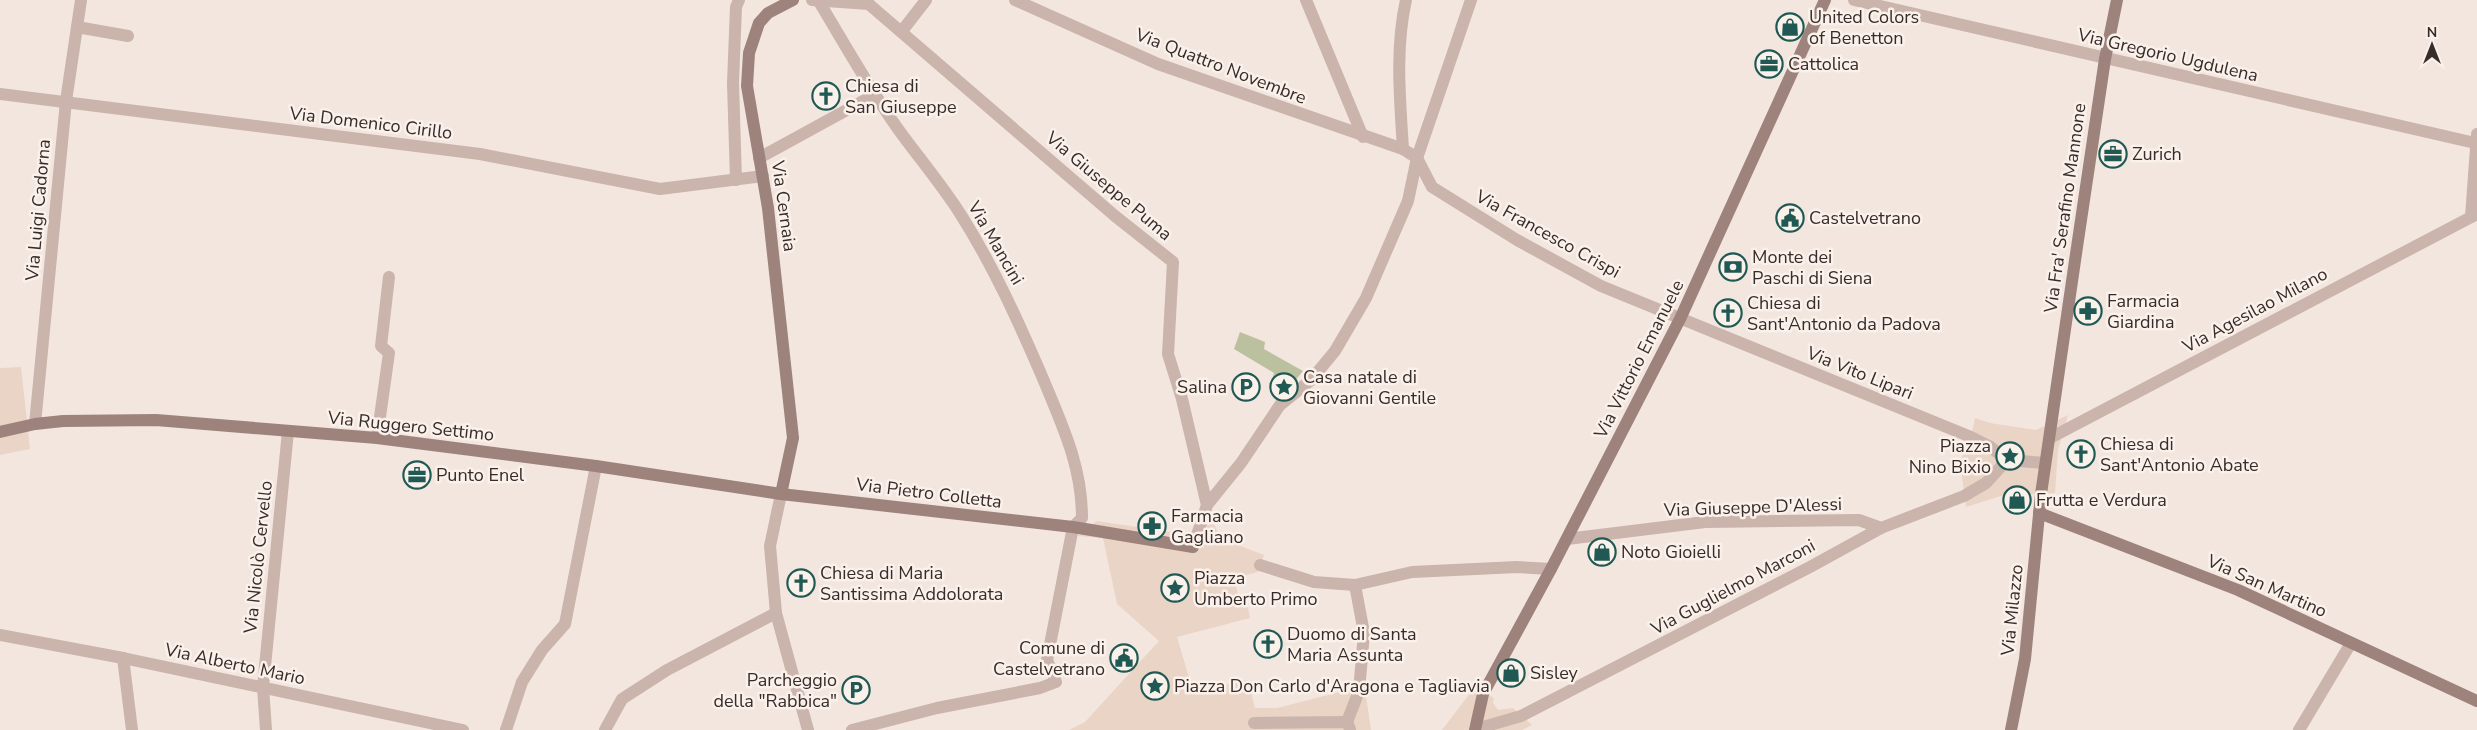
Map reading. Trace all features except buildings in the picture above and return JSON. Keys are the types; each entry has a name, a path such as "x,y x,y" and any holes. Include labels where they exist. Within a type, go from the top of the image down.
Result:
{"street":[{"name":"Via Luigi Cadorna","path":"34,424 66,101 81,0"},
{"path":"736,180 733,83 736,7 739,0"},
{"name":"Via Cernaia","path":"781,494 793,438 763,176 747,86 749,53 759,23 768,13 791,0"},
{"path":"810,0 867,2"},
{"name":"Via Mancini","path":"818,0 898,129 920,156 961,216 1013,309 1068,438 1082,491 1082,518 1073,527 1047,660 1056,682 1040,688 937,708 852,730"},
{"path":"902,31 926,0"},
{"name":"Via Quattro Novembre","path":"1015,0 1158,64 1363,137 1403,149 1417,158"},
{"path":"1306,0 1363,137"},
{"path":"1403,149 1399,29 1406,0"},
{"path":"1207,505 1241,463 1280,405 1311,380 1335,351 1366,298 1408,201 1417,158 1471,0"},
{"name":"Via Vittorio Emanuele","path":"1475,729 1483,694 1567,539 1680,319 1826,0"},
{"name":"Via Gregorio Ugdulena","path":"1854,0 2105,59 2476,138"},
{"name":"Via Fra' Serafino Mannone","path":"2045,463 2105,59 2117,0"},
{"name":"Via Giuseppe Puma","path":"867,2 1115,216 1173,262 1168,354 1182,399 1207,505"},
{"path":"77,27 128,36"},
{"name":"Via Domenico Cirillo","path":"0,94 480,154 660,189 763,176"},
{"path":"760,158 876,94"},
{"path":"2474,215 2476,138"},
{"name":"Via Francesco Crispi","path":"1417,158 1432,187 1516,240 1601,286 1680,319"},
{"name":"Via Agesilao Milano","path":"2050,438 2474,215"},
{"path":"377,438 390,352 381,346 389,277"},
{"name":"Via Vito Lipari","path":"1680,319 1971,437 1989,446 2008,460"},
{"name":"Via Ruggero Settimo","path":"0,432 63,420 156,420 377,438 596,466 781,494"},
{"name":"Via Nicolò Cervello","path":"266,730 262,687 288,431"},
{"path":"2008,460 2045,463"},
{"name":"Via Guglielmo Marconi","path":"1475,729 1521,716 1706,622 1880,528 1964,496 1986,483 2008,460"},
{"name":"Via Milazzo","path":"2011,730 2025,659 2045,463"},
{"path":"506,730 522,682 542,650 565,624 596,466"},
{"path":"781,494 770,546 776,613 808,730"},
{"name":"Via Pietro Colletta","path":"781,494 1073,527 1194,547 1207,505"},
{"name":"Via San Martino","path":"2039,513 2238,590 2477,701"},
{"name":"Via Giuseppe D'Alessi","path":"1567,539 1706,522 1860,520 1880,528"},
{"path":"1260,564 1314,582 1355,585 1412,572 1517,567 1551,569"},
{"path":"1254,723 1349,726 1359,691 1364,633 1355,585"},
{"path":"604,730 622,699 667,670 776,613"},
{"name":"Via Alberto Mario","path":"0,634 463,730"},
{"path":"2299,730 2351,643"},
{"path":"123,658 132,730"}],"green space":[{"path":"1240,332 1265,342 1264,349 1303,371 1288,389 1272,380 1274,373 1234,349"}],"shaded area":[{"path":"21,367 30,449 0,455 0,368"},
{"name":"Piazza Nino Bixio","path":"2068,415 2058,450 2055,493 2001,496 1966,507 1960,462 1971,437 1975,418 1990,423 2036,430"},
{"path":"1097,521 1185,534 1213,523 1222,539 1264,555 1258,572 1234,578 1239,599 1246,597 1250,618 1177,637 1193,691 1248,680 1255,708 1277,708 1352,689 1366,696 1371,730 1069,730 1085,722 1159,641 1117,604 1103,538 1077,536"},
{"path":"1474,688 1494,698 1493,703 1498,710 1513,708 1532,725 1522,730 1442,730"}],"place":[{"name":"United Colors of Benetton","path":"1790,27"},
{"name":"Cattolica","path":"1769,64"},
{"name":"Chiesa di San Giuseppe","path":"826,96"},
{"name":"Zurich","path":"2113,154"},
{"name":"Castelvetrano","path":"1790,218"},
{"name":"Monte dei Paschi di Siena","path":"1733,267"},
{"name":"Farmacia Giardina","path":"2088,311"},
{"name":"Chiesa di Sant'Antonio da Padova","path":"1728,313"},
{"name":"Salina","path":"1246,387"},
{"name":"Casa natale di Giovanni Gentile","path":"1284,387"},
{"name":"Chiesa di Sant'Antonio Abate","path":"2081,454"},
{"name":"Piazza Nino Bixio","path":"2010,456"},
{"name":"Punto Enel","path":"417,475"},
{"name":"Frutta e Verdura","path":"2017,500"},
{"name":"Farmacia Gagliano","path":"1152,526"},
{"name":"Noto Gioielli","path":"1602,552"},
{"name":"Chiesa di Maria Santissima Addolorata","path":"801,583"},
{"name":"Piazza Umberto Primo","path":"1175,588"},
{"name":"Duomo di Santa Maria Assunta","path":"1268,644"},
{"name":"Comune di Castelvetrano","path":"1124,658"},
{"name":"Sisley","path":"1511,673"},
{"name":"Piazza Don Carlo d'Aragona e Tagliavia","path":"1155,686"},
{"name":"Parcheggio della \"Rabbica\"","path":"856,690"}]}
